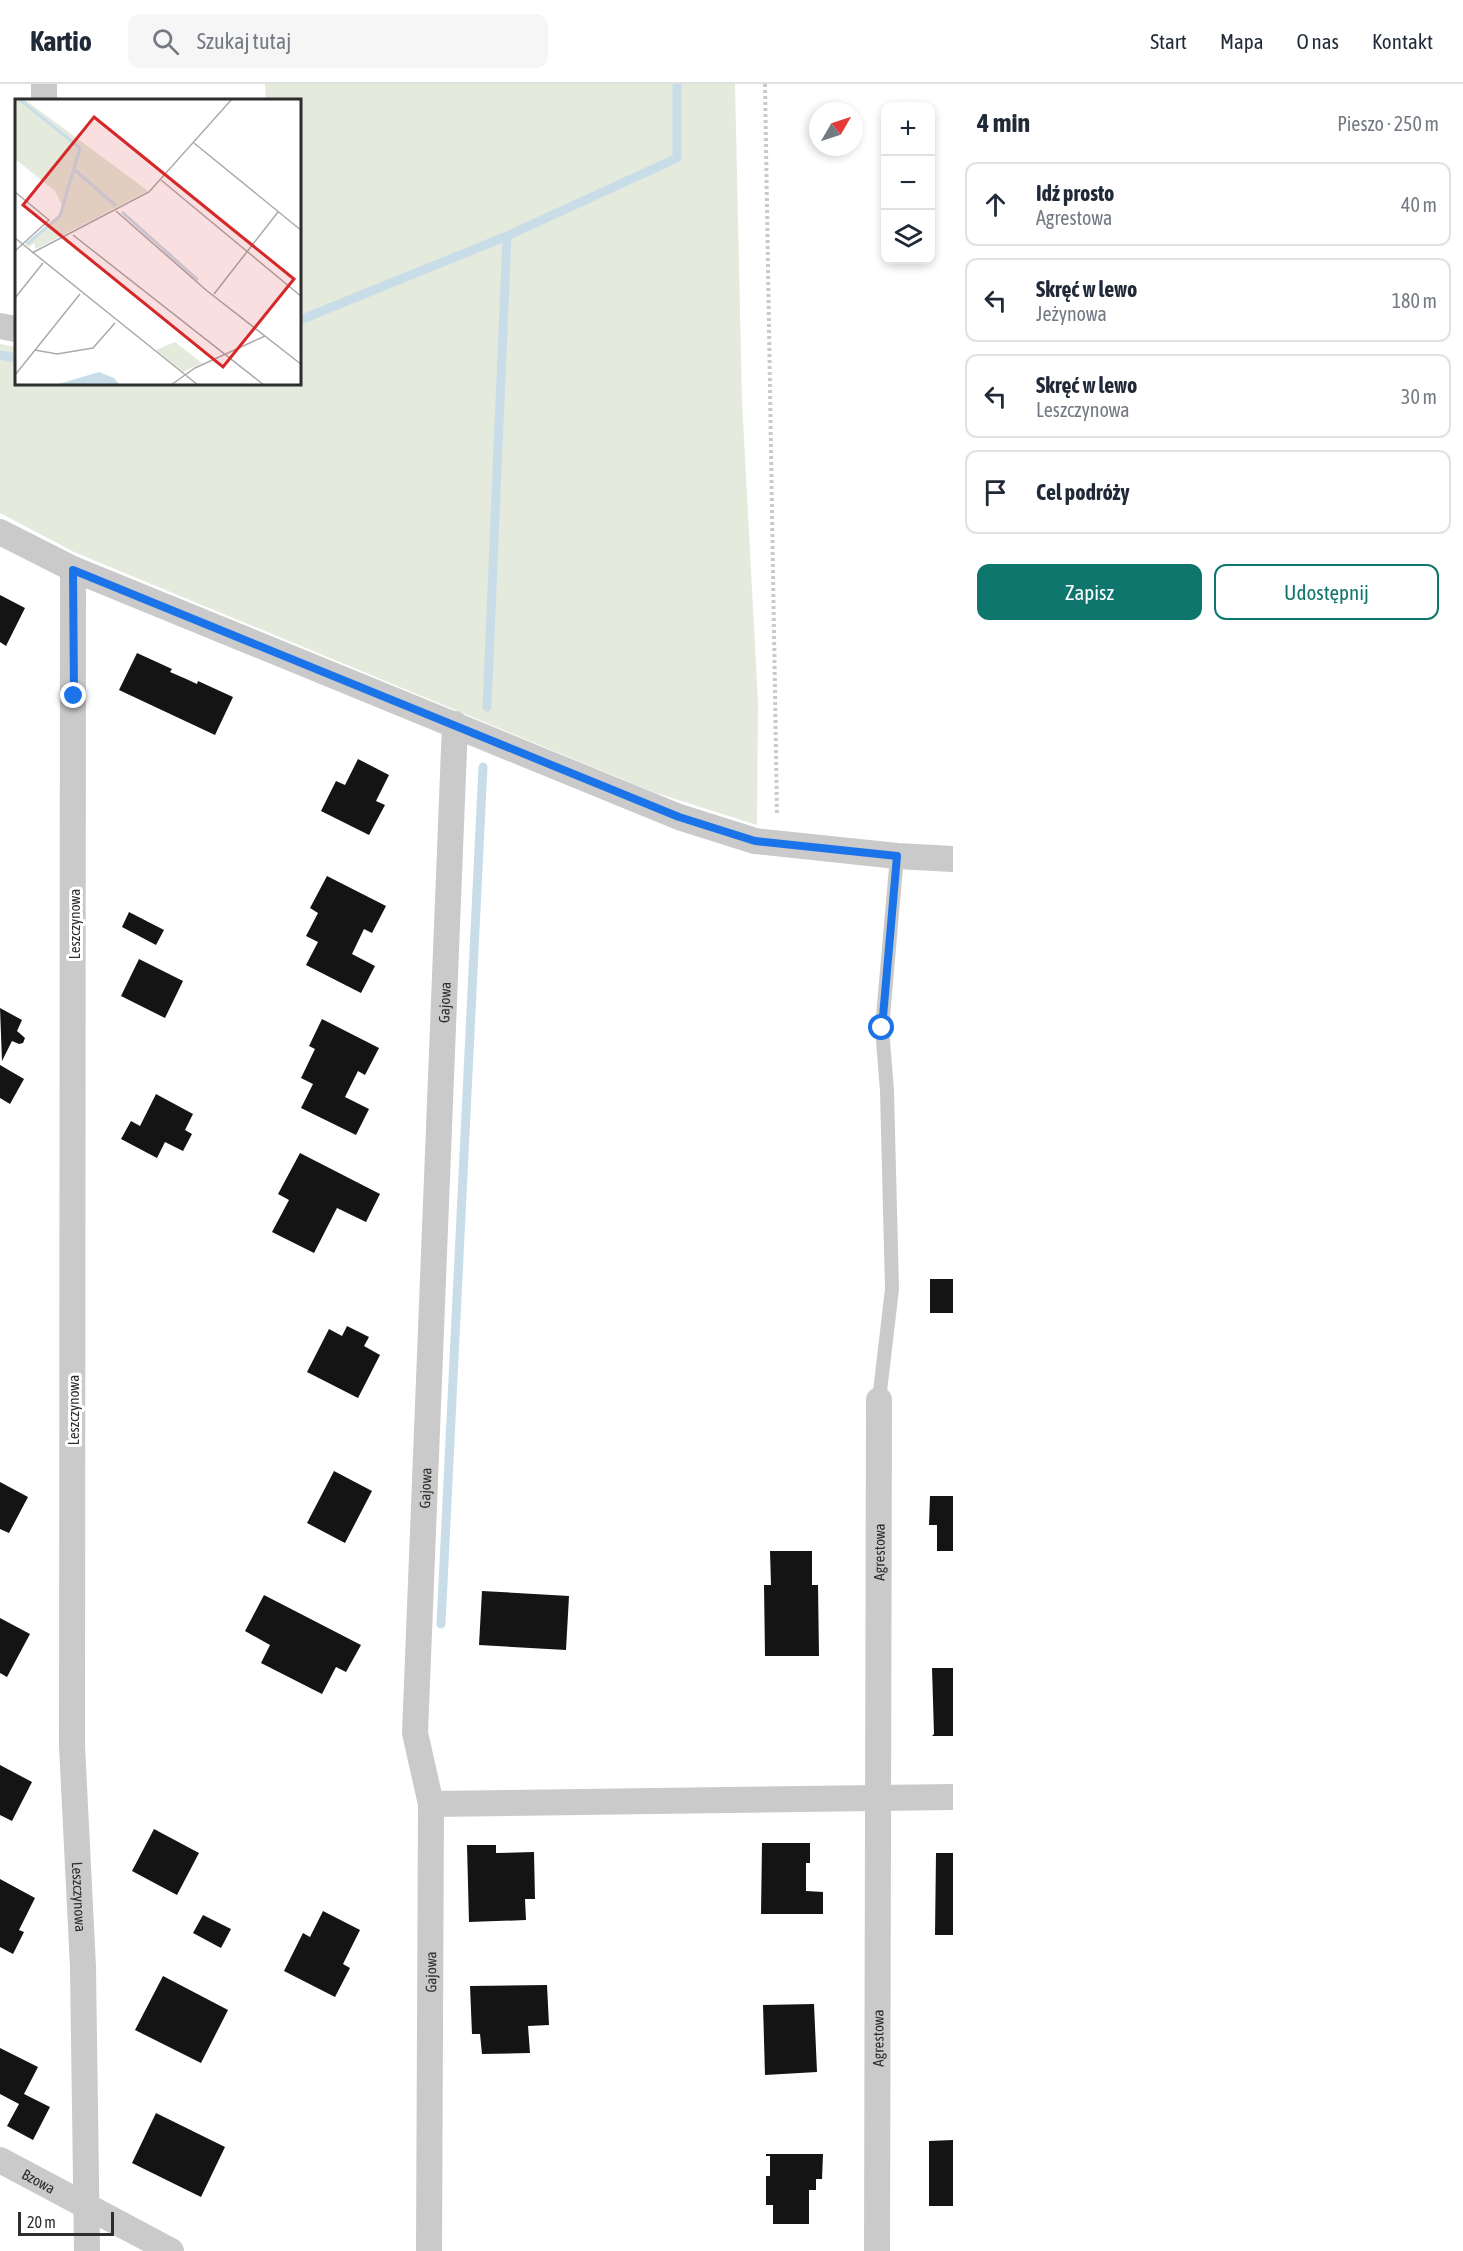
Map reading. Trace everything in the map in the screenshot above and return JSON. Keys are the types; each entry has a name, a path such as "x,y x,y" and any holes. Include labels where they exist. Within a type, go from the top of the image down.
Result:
{"street":[{"path":"0,327 15,329"},
{"path":"0,532 73,570 679,817 755,841 897,856 953,859"},
{"name":"Leszczynowa","path":"73,570 72,1746 83,1967 87,2251"},
{"name":"Gajowa","path":"429,2251 431,1804 415,1733 455,724"},
{"name":"Agrestowa","path":"876,2251 879,1400"},
{"path":"431,1804 953,1797"},
{"name":"Bzowa","path":"0,2160 171,2251"}],"lane":[{"name":"Agrestowa","path":"879,1400 892,1289 887,1091 882,1028 897,856"}],"path":[{"path":"765,84 777,842"}],"shaded area":[{"path":"265,84 735,84 742,401 758,702 757,825 653,792 74,552 0,513 0,344 15,347 15,386 302,386 302,99 266,99"}],"building":[{"path":"0,595 25,608 6,646 0,642"},
{"path":"137,653 172,669 170,672 197,684 198,681 233,697 215,735 119,690"},
{"path":"358,759 389,775 376,801 385,805 369,835 321,811 336,781 345,785"},
{"path":"327,876 386,906 372,933 364,929 352,954 375,966 361,993 306,965 318,942 306,936 318,913 310,908"},
{"path":"129,912 164,930 156,945 122,927"},
{"path":"139,959 183,981 165,1018 121,996"},
{"path":"0,1008 22,1020 17,1031 25,1038 23,1043 19,1044 12,1041 2,1061"},
{"path":"322,1019 379,1048 365,1075 358,1071 345,1097 369,1109 356,1135 301,1108 313,1084 301,1078 315,1049 309,1046"},
{"path":"0,1065 24,1079 10,1104 0,1098"},
{"path":"156,1094 193,1114 185,1130 192,1134 183,1151 165,1142 157,1158 121,1139 131,1121 140,1126"},
{"path":"300,1153 380,1194 366,1222 337,1208 314,1253 272,1232 289,1200 278,1194"},
{"path":"930,1279 953,1279 953,1313 930,1313"},
{"path":"347,1326 369,1337 364,1346 380,1355 358,1398 307,1372 329,1329 342,1336"},
{"path":"334,1471 372,1491 345,1543 307,1523"},
{"path":"0,1482 28,1497 9,1533 0,1529"},
{"path":"930,1496 953,1496 953,1551 937,1551 937,1525 929,1525"},
{"path":"770,1551 812,1551 812,1585 818,1585 819,1656 765,1656 764,1585 771,1585"},
{"path":"482,1591 569,1596 566,1650 479,1645"},
{"path":"264,1595 361,1645 346,1672 336,1667 322,1694 261,1663 270,1645 245,1631"},
{"path":"0,1618 30,1634 7,1677 0,1673"},
{"path":"932,1668 953,1668 953,1736 932,1736 934,1734"},
{"path":"0,1765 32,1782 12,1821 0,1815"},
{"path":"154,1829 199,1853 177,1895 132,1871"},
{"path":"762,1843 810,1843 810,1863 806,1863 806,1891 823,1892 823,1914 761,1914"},
{"path":"467,1845 496,1845 496,1853 534,1852 535,1899 525,1899 526,1920 469,1922"},
{"path":"936,1853 953,1853 953,1935 935,1935"},
{"path":"0,1879 35,1898 19,1930 24,1932 13,1954 0,1947"},
{"path":"323,1911 360,1930 343,1964 350,1968 335,1997 284,1971 303,1933 310,1937"},
{"path":"203,1915 231,1929 221,1948 193,1933"},
{"path":"163,1976 228,2010 201,2063 135,2030"},
{"path":"547,1985 549,2025 528,2026 530,2053 482,2054 480,2034 472,2034 470,1986"},
{"path":"814,2004 817,2072 765,2075 763,2005"},
{"path":"0,2048 38,2067 24,2094 50,2107 33,2140 7,2126 19,2104 0,2094"},
{"path":"156,2113 225,2147 201,2197 132,2163"},
{"path":"953,2140 953,2206 929,2206 929,2141"},
{"path":"766,2154 823,2154 822,2179 816,2179 816,2190 809,2190 809,2224 773,2224 773,2205 766,2205 766,2176 770,2176 770,2156"}],"waterway":[{"path":"302,319 507,236 677,158 677,84"},
{"path":"487,707 507,236"},
{"path":"0,355 15,358"},
{"path":"441,1624 483,767"}],"route":[{"path":"74,696 73,570 679,817 755,841 897,856 882,1028"}]}
